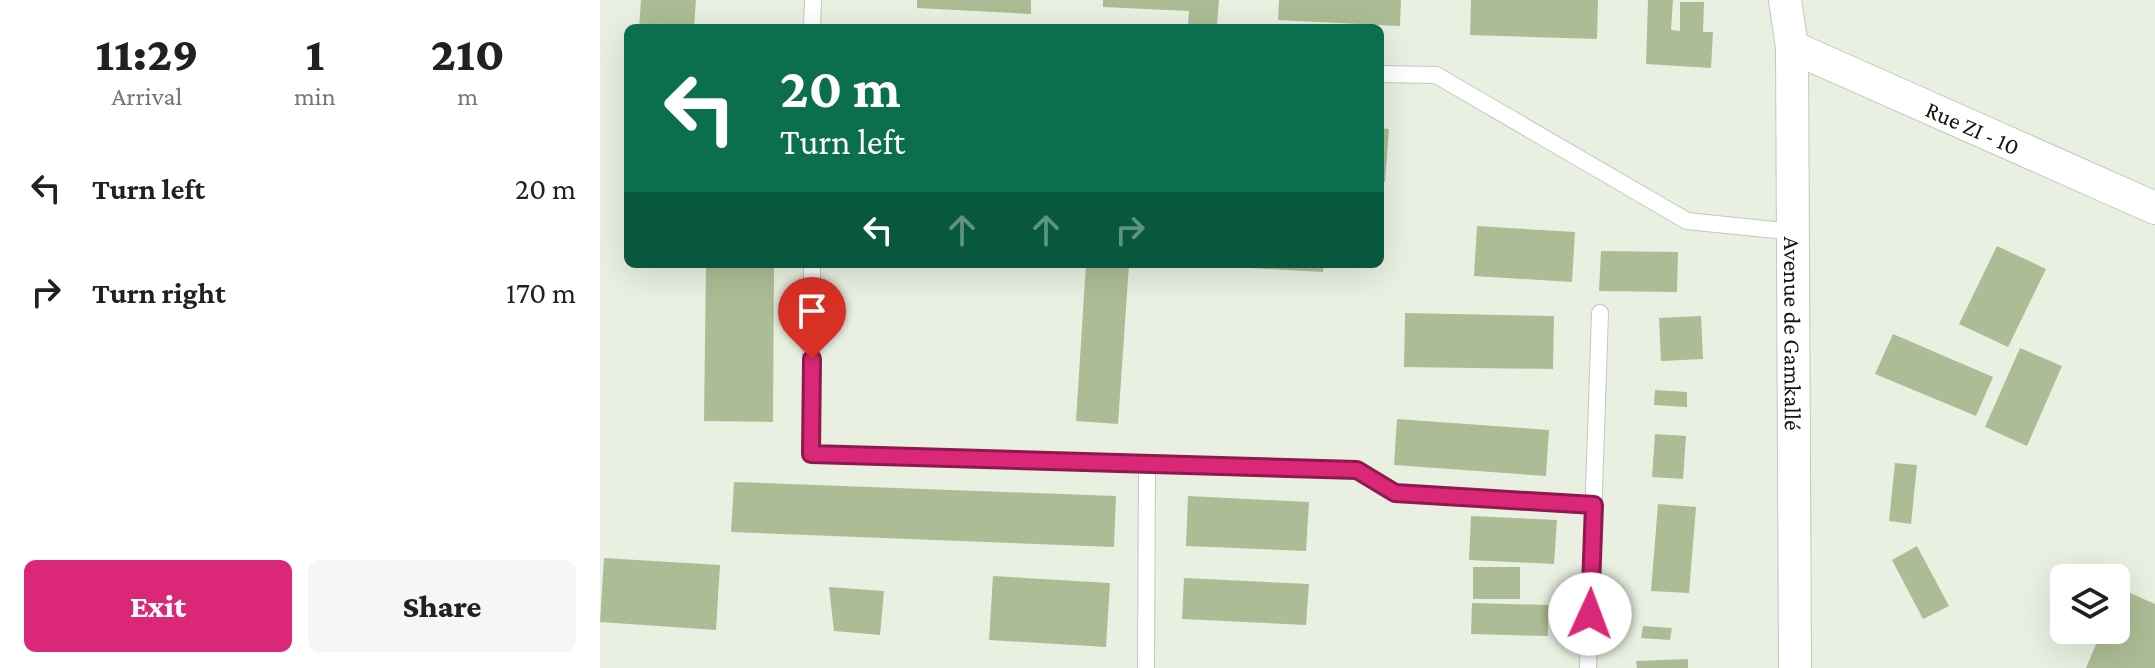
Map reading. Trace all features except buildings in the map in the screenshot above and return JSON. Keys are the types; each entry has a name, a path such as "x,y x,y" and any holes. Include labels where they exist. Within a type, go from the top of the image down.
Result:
{"street":[{"name":"Avenue de Gamkallé","path":"1785,0 1792,47 1795,668"},
{"name":"Rue ZI - 10","path":"1792,47 2155,208"}],"lane":[{"path":"812,24 813,0"},
{"path":"1384,74 1436,75 1687,221 1794,232"},
{"path":"812,268 811,454 1357,470 1395,493 1594,505"},
{"path":"1588,668 1600,313"},
{"path":"1146,668 1147,463"}],"route":[{"path":"812,359 811,454 1357,470 1395,493 1594,505 1590,614"}]}
